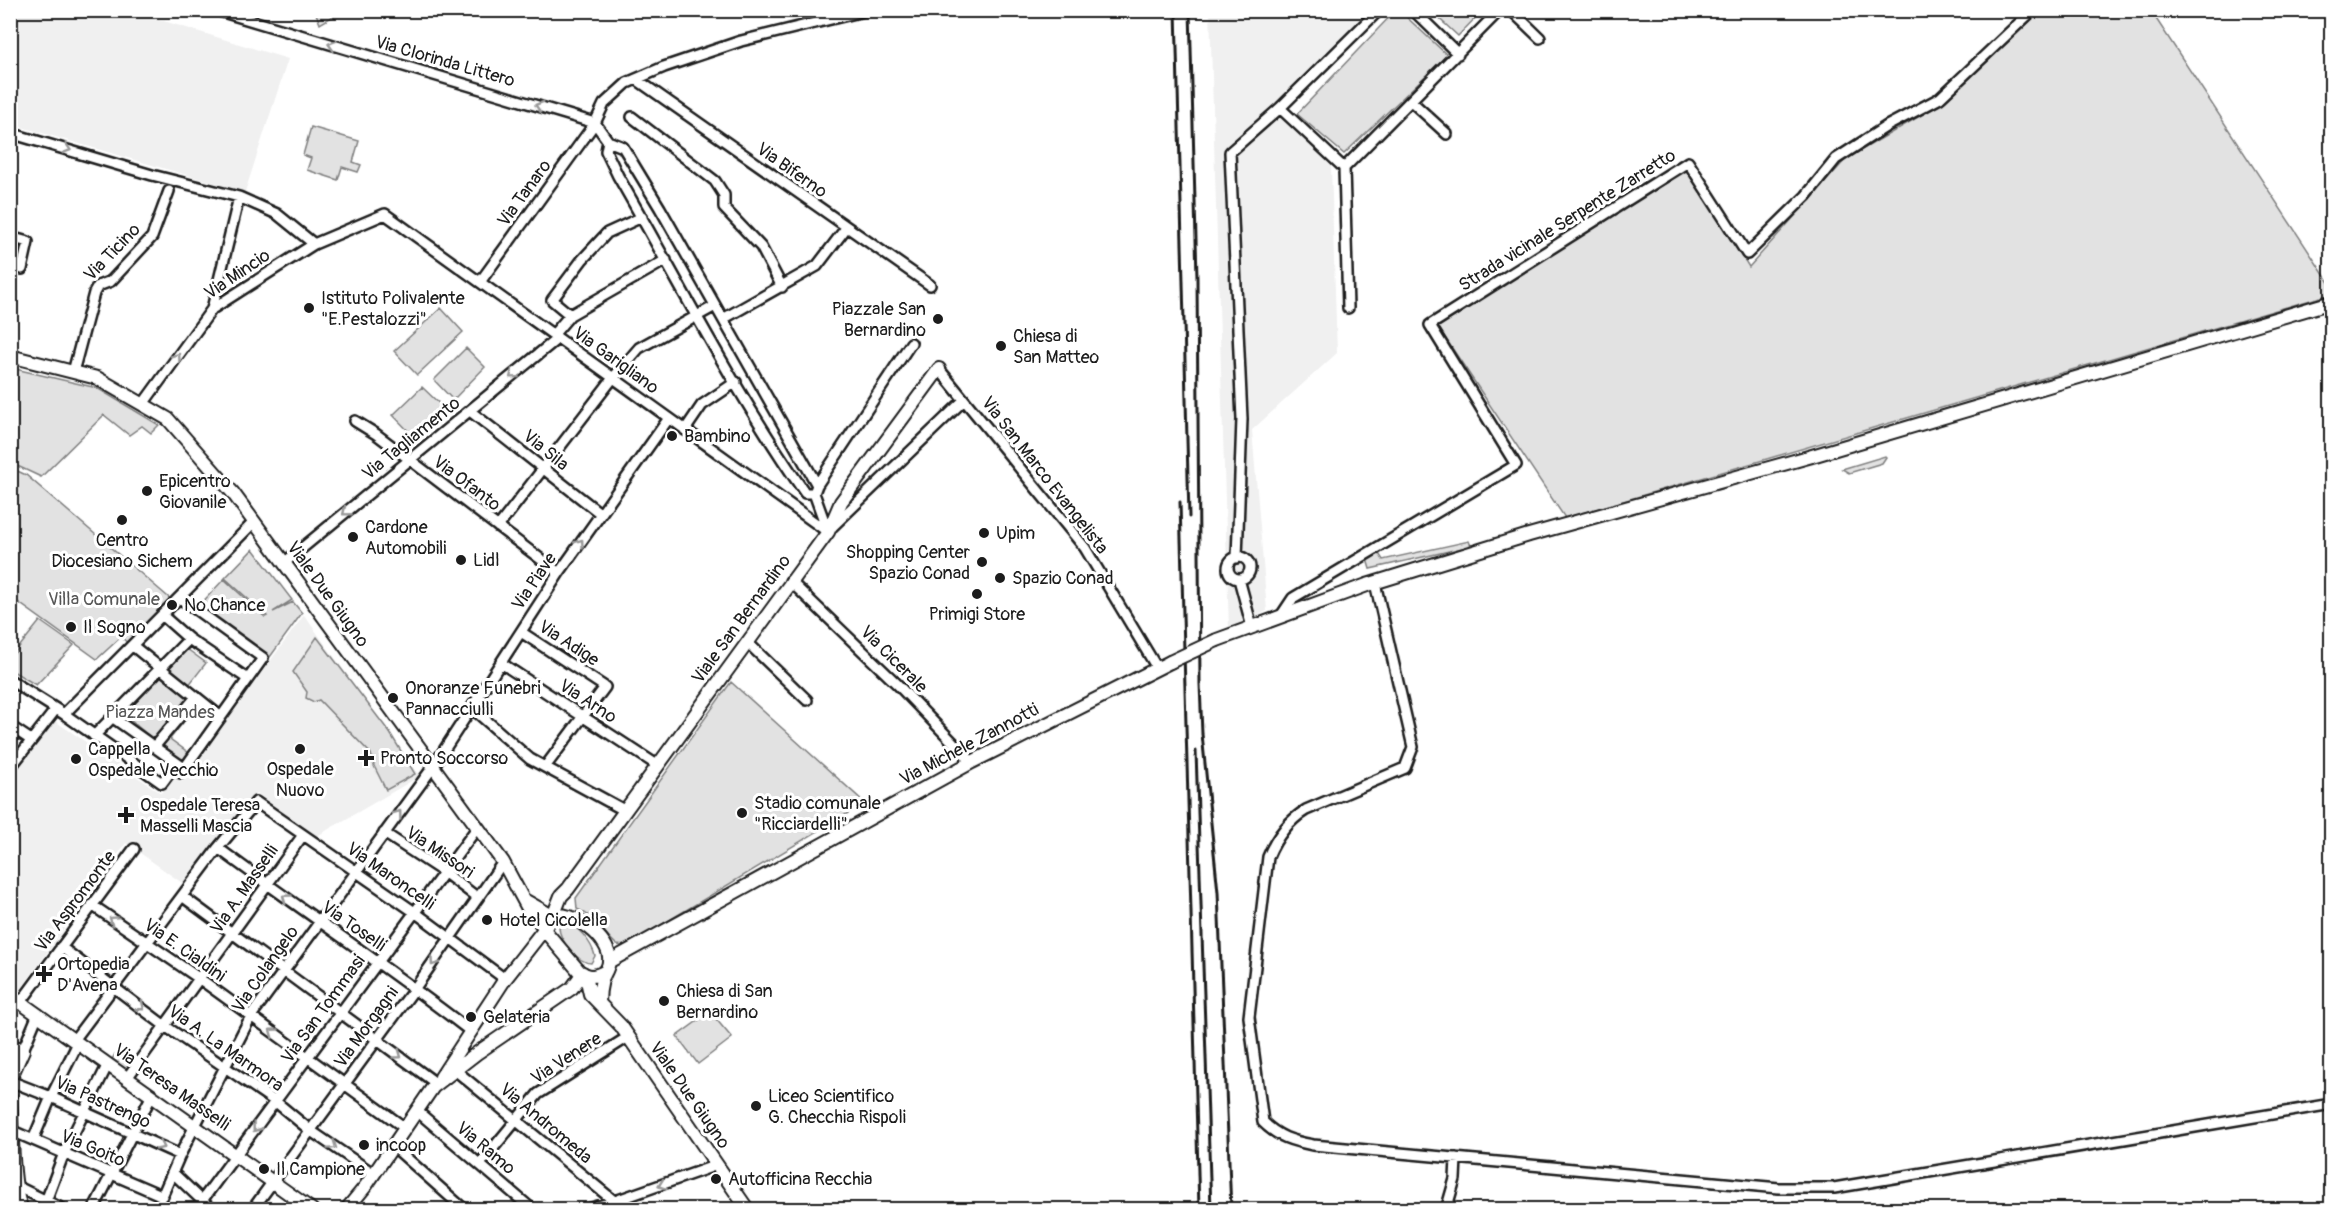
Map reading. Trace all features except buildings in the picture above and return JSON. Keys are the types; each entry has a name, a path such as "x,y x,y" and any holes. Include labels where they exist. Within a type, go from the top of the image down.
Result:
{"main road":[{"name":"Via Michele Zannotti","path":"584,975 595,977 630,949 972,762 1217,640 1376,583 1529,535 1823,453 2331,303"},
{"name":"Viale Due Giugno","path":"14,357 97,378 168,419 233,493 502,862 531,914 549,921 556,945 584,975 590,994 621,1026 748,1209"},
{"name":"Viale San Bernardino","path":"549,921 561,896 828,532 841,502 939,369"},
{"path":"568,889 568,915"},
{"path":"346,1209 374,1174 437,1084 505,979 549,921 568,915 588,926 604,944 615,948 630,949"},
{"path":"599,1003 599,989 608,966 604,944"},
{"path":"437,1084 572,988 584,975"},
{"name":"Via Teresa Masselli","path":"16,998 312,1209"},
{"path":"10,1045 23,1050 10,1080"},
{"path":"10,1095 13,1185 23,1209"}],"street":[{"name":"Via Clorinda Littero","path":"216,10 595,123"},
{"name":"Via Tanaro","path":"480,282 595,123 604,104 627,83 664,67 741,41 868,10"},
{"path":"1237,558 1242,419 1230,152 1280,108 1379,10"},
{"path":"1413,10 1458,54"},
{"path":"1344,168 1500,10"},
{"path":"1511,10 1540,38"},
{"name":"Strada vicinale Serpente Zarretto","path":"1281,616 1293,598 1516,465 1430,325 1688,162 1747,254 1806,196 1836,159 1887,126 1940,98 2033,10"},
{"name":"Via Biferno","path":"636,79 930,285"},
{"path":"1411,101 1447,134"},
{"path":"1280,108 1344,168 1348,308"},
{"path":"632,117 716,181 724,195 724,208 761,247 782,287"},
{"path":"595,123 608,141 622,147 660,208 816,489 828,532 964,400"},
{"path":"10,133 152,175 239,197 278,214 314,244"},
{"path":"608,141 606,151 642,217 736,382 805,494 816,489 911,343"},
{"name":"Via Ticino","path":"73,372 94,293 98,286 111,281 152,237 169,191"},
{"path":"212,309 239,197"},
{"name":"Via Garigliano","path":"386,214 828,532"},
{"name":"Via Mincio","path":"143,404 212,309 314,244 386,214"},
{"path":"570,315 552,300 582,260 607,233 642,217"},
{"path":"723,319 817,266 846,228"},
{"path":"10,237 28,242 22,268"},
{"name":"Via Tagliamento","path":"284,562 470,411 556,336 570,315 666,260"},
{"path":"498,527 614,376 639,348 715,306"},
{"name":"Via San Marco Evangelista","path":"939,369 1085,548 1157,668"},
{"path":"685,430 702,405 736,382"},
{"name":"Via Sila","path":"470,411 601,514"},
{"name":"Via Piave","path":"433,767 559,573 669,418"},
{"name":"Via Ofanto","path":"355,421 559,573"},
{"path":"10,768 31,740 133,646 253,523"},
{"path":"1239,579 1248,574 1250,567 1247,561 1237,558 1231,561 1228,568 1230,574 1239,579 1252,627"},
{"name":"Via Cicerale","path":"790,581 897,684 972,762"},
{"path":"1376,583 1413,747 1404,768 1306,810 1293,818 1274,842 1268,857 1249,1017 1263,1122 1275,1134 1313,1146 1779,1188 1834,1188 2331,1104"},
{"path":"10,680 162,783 173,768 181,773 263,658 180,598"},
{"path":"163,616 189,639 248,679"},
{"name":"Via Adige","path":"521,632 605,687 545,766"},
{"path":"94,736 189,639"},
{"path":"747,642 807,700"},
{"path":"133,646 221,717"},
{"name":"Via Arno","path":"501,663 657,765"},
{"path":"154,747 196,697"},
{"path":"472,708 530,759 624,810"},
{"path":"112,717 184,768"},
{"path":"10,726 31,740"},
{"name":"Via Colangelo","path":"156,1209 180,1155 251,1016 318,921 433,767"},
{"name":"Via Maroncelli","path":"218,848 256,802 416,913 505,979"},
{"name":"Via San Tommasi","path":"195,1209 477,828"},
{"name":"Via Missori","path":"384,833 478,898"},
{"name":"Via A. Masselli","path":"127,1078 303,834"},
{"path":"33,1140 76,1041 114,986 218,848"},
{"name":"Via Toselli","path":"218,848 415,988 470,1031"},
{"name":"Via Aspromonte","path":"16,998 61,947 134,849"},
{"name":"Via Morgagni","path":"252,1209 415,988 502,862"},
{"path":"182,896 437,1084"},
{"name":"Via E. Cialdini","path":"92,905 200,979 405,1128"},
{"name":"Via A. La Marmora","path":"61,947 165,1026 276,1102 311,1131 374,1174"},
{"path":"23,1050 38,1014"},
{"name":"Via Venere","path":"480,1164 538,1094 628,1037"},
{"path":"46,1201 64,1153 108,1064"},
{"name":"Via Andromeda","path":"455,1070 625,1209"},
{"name":"Via Pastrengo","path":"10,1080 180,1155"},
{"path":"93,1209 152,1095"},
{"name":"Via Ramo","path":"417,1111 533,1209"},
{"name":"Via Goito","path":"12,1131 163,1196"},
{"path":"393,1146 465,1209"},
{"path":"1446,1209 1455,1179 1456,1158"},
{"path":"585,1209 615,1202 717,1165"},
{"path":"173,1173 212,1209"},
{"path":"13,1185 65,1209"},
{"path":"608,1209 615,1202"}],"shaded area":[{"path":"11,11 131,11 288,59 245,192 11,124"},
{"path":"1210,11 1382,11 1278,114 1331,166 1337,353 1252,430 1267,611 1229,630"},
{"name":"Ospedale Teresa Masselli Mascia","path":"304,615 420,776 317,836 257,793 185,885 126,843 21,989 11,981 11,777 52,719 161,793 174,774 183,780"}],"green space":[{"path":"1396,10 1400,11 1447,55 1344,154 1297,114"},
{"path":"2042,10 2151,11 2332,287 2331,294 1565,518 1438,327 1531,265 1688,170 1749,267 1846,159 1946,101"},
{"path":"315,11 342,11 320,24"},
{"path":"1431,11 1482,11 1458,36"},
{"path":"311,127 359,141 353,162 361,165 358,172 342,167 338,180 307,170 311,158 303,155"},
{"path":"441,308 463,332 417,375 394,351"},
{"path":"466,348 485,367 453,400 434,380"},
{"path":"11,368 97,388 159,425 151,433 142,426 129,435 104,415 41,477 11,463"},
{"path":"422,387 447,411 417,440 393,415"},
{"path":"1885,456 1882,463 1849,473 1842,469"},
{"name":"Villa Comunale","path":"11,468 26,475 174,602 131,646 121,637 97,659 11,597"},
{"path":"1469,541 1471,546 1370,569 1367,559 1378,552 1383,560"},
{"path":"253,549 292,600 273,612 293,602 302,613 270,657 198,607 224,579 265,617 267,616 225,578"},
{"path":"40,621 74,645 36,685 11,670 11,657"},
{"path":"317,637 390,733 415,774 386,790 374,766 371,754 319,700 314,702 306,698 307,692 293,672"},
{"name":"Piazza Mandes","path":"187,649 206,663 188,686 220,711 212,722 194,709 170,739 189,753 182,763 124,715"},
{"name":"Stadio comunale \"Ricciardelli\"","path":"731,682 865,803 626,946 617,945 594,920 577,909 576,898"},
{"path":"564,922 574,926 587,940 595,956 591,963 575,955 562,938 559,927"},
{"path":"710,1012 732,1038 698,1064 677,1036"},
{"path":"140,1051 144,1053 129,1074 111,1061 115,1054 130,1065"}],"railway":[{"path":"1176,10 1189,517"},
{"path":"1190,10 1197,278 1200,684 1202,734 1218,892 1231,1210"},
{"path":"1180,502 1199,1210"},
{"path":"1196,751 1211,1210"}],"place":[{"name":"Istituto Polivalente \"E.Pestalozzi\"","path":"309,308"},
{"name":"Piazzale San Bernardino","path":"938,319"},
{"name":"Chiesa di San Matteo","path":"1001,346"},
{"name":"Bambino","path":"672,436"},
{"name":"Epicentro Giovanile","path":"147,491"},
{"name":"Centro Diocesiano Sichem","path":"122,520"},
{"name":"Upim","path":"984,533"},
{"name":"Cardone Automobili","path":"353,537"},
{"name":"Lidl","path":"461,560"},
{"name":"Shopping Center Spazio Conad","path":"982,562"},
{"name":"Spazio Conad","path":"1000,578"},
{"name":"Primigi Store","path":"977,594"},
{"name":"No Chance","path":"172,605"},
{"name":"Il Sogno","path":"71,627"},
{"name":"Onoranze Funebri Pannacciulli","path":"393,698"},
{"name":"Ospedale Nuovo","path":"300,749"},
{"name":"Pronto Soccorso","path":"366,758"},
{"name":"Cappella Ospedale Vecchio","path":"76,759"},
{"name":"Stadio comunale \"Ricciardelli\"","path":"742,813"},
{"name":"Ospedale Teresa Masselli Mascia","path":"126,815"},
{"name":"Hotel Cicolella","path":"487,920"},
{"name":"Ortopedia D'Avena","path":"44,974"},
{"name":"Chiesa di San Bernardino","path":"664,1001"},
{"name":"Gelateria","path":"471,1017"},
{"name":"Liceo Scientifico G. Checchia Rispoli","path":"756,1106"},
{"name":"incoop","path":"364,1145"},
{"name":"Il Campione","path":"264,1169"},
{"name":"Autofficina Recchia","path":"716,1179"}]}
